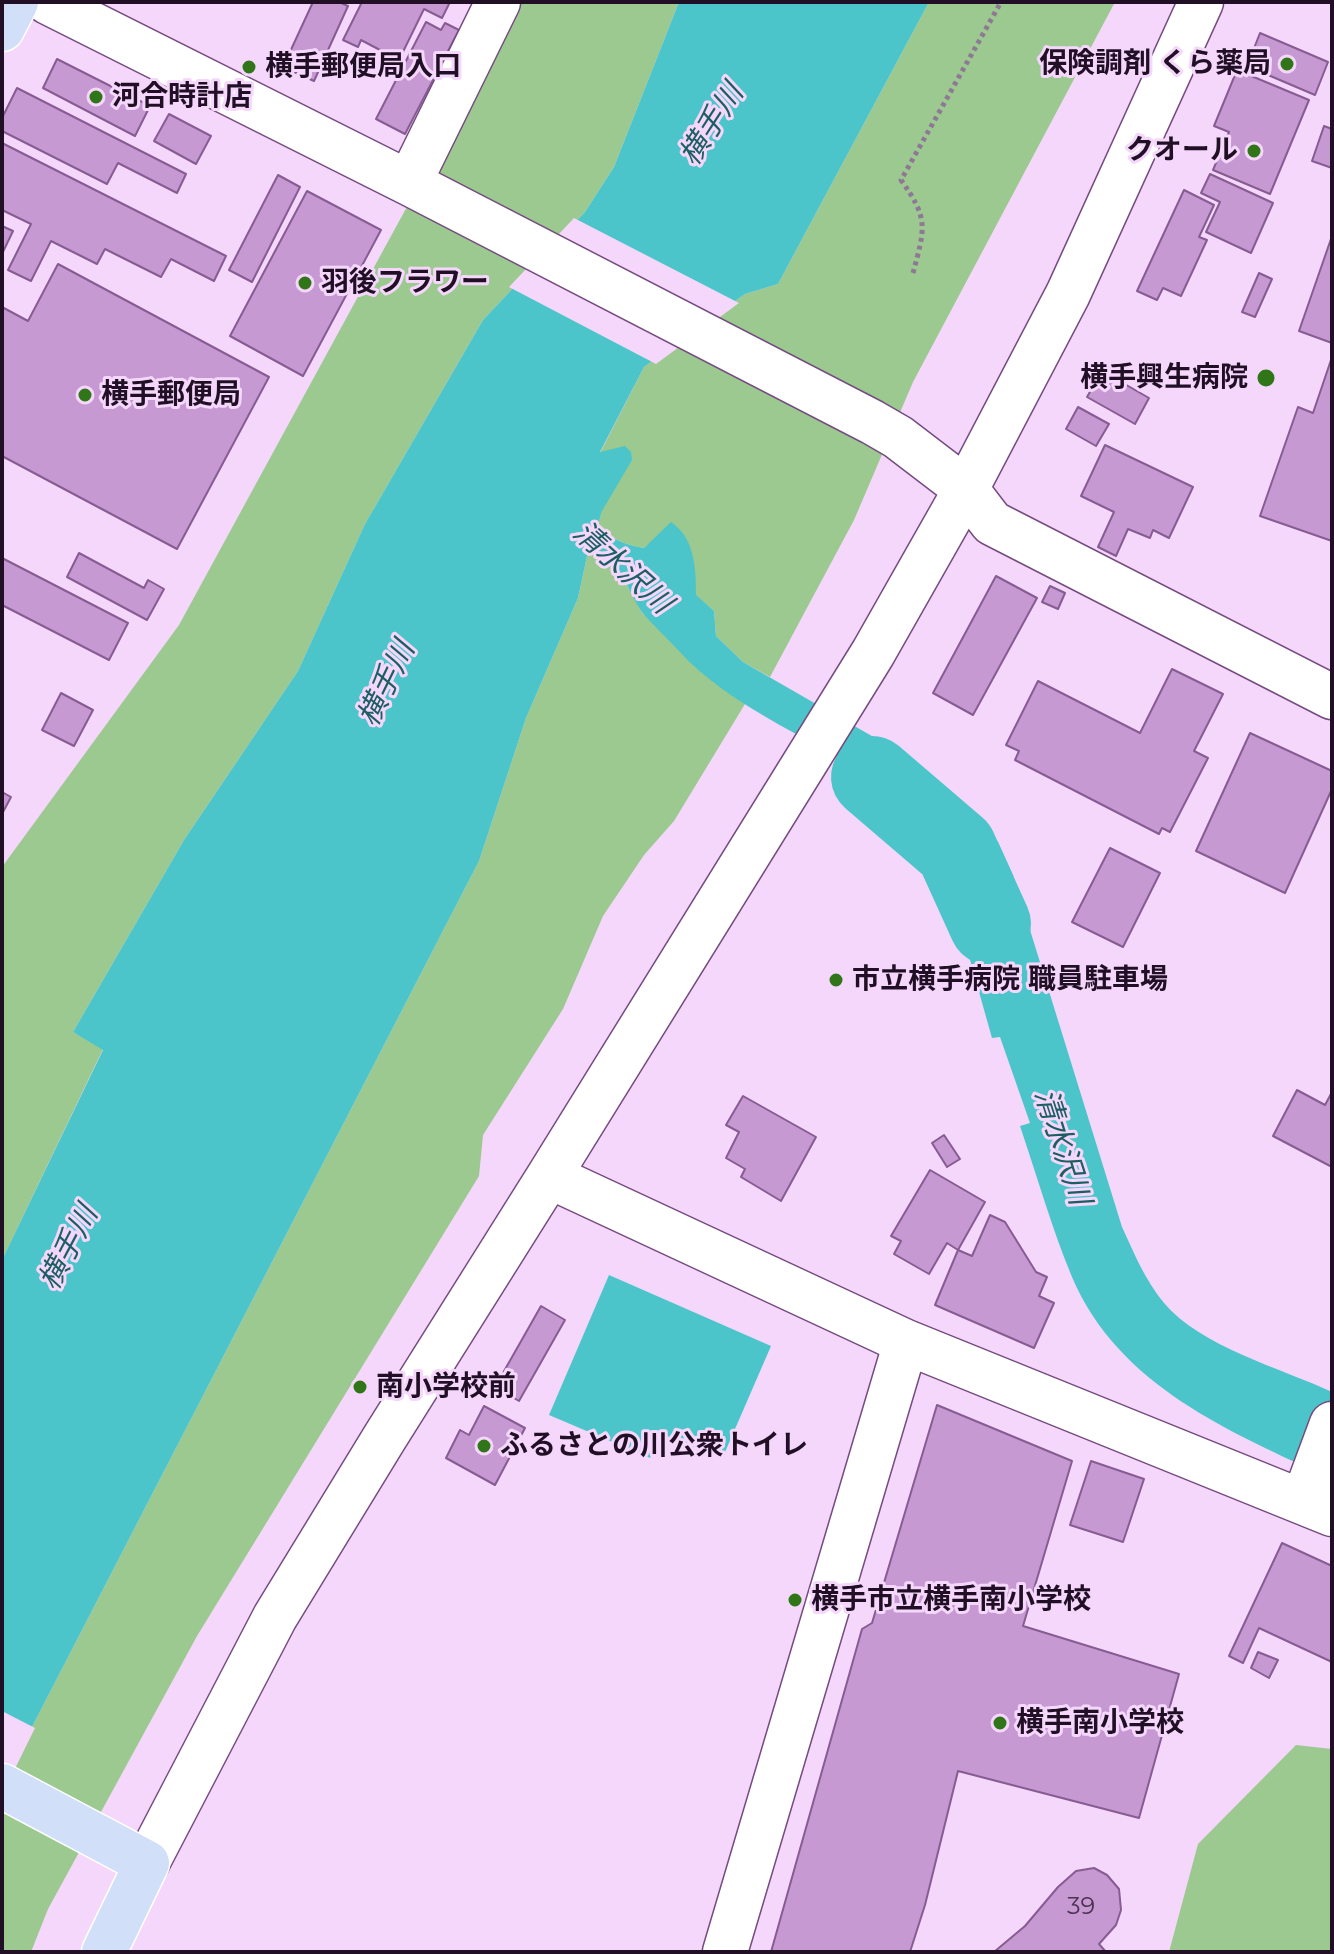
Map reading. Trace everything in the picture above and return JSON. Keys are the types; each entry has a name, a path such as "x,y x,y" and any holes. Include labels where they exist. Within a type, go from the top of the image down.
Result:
{"main road":[{"path":"2,29 16,2"},
{"path":"2,1786 147,1863 104,1952"}],"street":[{"path":"48,2 409,183 872,422 898,437 966,489 992,523 1332,697"},
{"path":"409,183 498,2"},
{"path":"147,1863 275,1617 873,653 966,489 1068,294 1201,2"},
{"path":"549,1176 906,1342 1315,1498 1332,1424"},
{"path":"725,1952 906,1342"}],"path":[{"path":"913,273 924,233 919,206 901,180 1001,2"}],"shaded area":[{"path":"515,2 679,2 614,167 585,212 483,320 365,524 298,671 184,840 73,1032 103,1049 2,1260 2,867 179,625 445,137"},
{"path":"929,2 1115,2 913,382 854,520 770,677 743,662 716,636 714,611 696,596 657,537 644,548 637,547 613,537 598,523 602,511 600,453 644,367 745,294 778,284"},
{"path":"589,547 601,549 617,568 643,614 745,704 674,821 644,855 603,916 563,1009 483,1135 479,1176 197,1636 48,1909 31,1952 2,1952 2,1785 479,861 526,718 578,598"},
{"path":"1296,1745 1332,1749 1332,1952 1169,1952 1198,1844"}],"water":[{"name":"横手川","path":"679,2 929,2 778,284 745,294 644,367 600,452 625,446 631,452 632,460 602,511 598,524 618,540 644,548 671,522 689,545 696,595 714,611 716,636 743,662 884,743 970,810 998,842 1013,875 1122,1227 1140,1266 1164,1303 1199,1332 1243,1355 1332,1392 1332,1479 1218,1424 1182,1402 1148,1377 1118,1348 1092,1315 1072,1277 1051,1221 1020,1126 1030,1123 1000,1037 992,1038 941,857 927,834 942,817 915,790 892,784 809,741 724,690 700,671 645,616 608,557 589,547 578,598 526,718 479,861 2,1785 2,1260 103,1050 73,1032 184,840 298,671 365,524 483,320 585,212 614,167"},
{"path":"609,1275 771,1346 722,1459 660,1433 650,1458 549,1415"}],"pier":[{"path":"574,218 739,303 656,364 509,287"},
{"path":"2,1711 35,1728 6,1787 2,1789"}],"building":[{"path":"313,2 339,2 348,6 314,81 283,67"},
{"path":"362,2 450,2 442,18 424,9 399,60 361,40 358,47 343,40"},
{"path":"426,22 441,30 445,23 459,30 405,134 376,119"},
{"name":"保険調剤 くら薬局","path":"1260,33 1328,62 1315,95 1247,66"},
{"name":"河合時計店","path":"57,59 150,106 135,136 43,88"},
{"name":"クオール","path":"1237,70 1309,100 1270,194 1213,170 1229,132 1214,126"},
{"path":"17,88 186,174 177,193 118,163 107,184 2,131 2,118"},
{"path":"169,114 211,136 196,164 154,141"},
{"path":"1324,126 1332,129 1332,168 1312,161"},
{"path":"2,143 226,256 214,281 171,259 161,277 105,249 97,264 51,241 31,281 8,270 31,224 2,210"},
{"path":"1210,174 1273,203 1251,253 1206,232 1220,202 1201,193"},
{"path":"278,175 300,187 252,282 229,270"},
{"path":"1184,190 1214,205 1199,237 1207,240 1181,296 1163,288 1157,300 1137,291"},
{"name":"羽後フラワー","path":"307,191 381,230 303,376 230,336"},
{"path":"2,226 13,231 2,254"},
{"path":"1332,236 1332,343 1299,331"},
{"path":"58,264 269,377 177,549 2,456 2,307 28,321"},
{"path":"1259,273 1272,279 1255,317 1242,312"},
{"path":"1332,357 1332,541 1260,516 1298,407 1313,413"},
{"path":"1102,371 1149,398 1135,424 1087,397"},
{"path":"1078,407 1109,424 1096,446 1066,429"},
{"path":"1105,445 1193,487 1169,538 1153,530 1150,538 1128,529 1116,556 1098,547 1114,512 1081,496"},
{"path":"79,553 144,588 148,580 164,589 147,620 67,577"},
{"path":"2,558 128,623 109,660 2,605"},
{"path":"996,576 1037,598 973,715 933,693"},
{"path":"1050,586 1065,593 1058,609 1042,602"},
{"path":"1172,669 1223,694 1194,751 1208,758 1170,832 1162,828 1159,834 1015,760 1019,751 1006,745 1038,681 1140,733"},
{"path":"61,693 93,710 74,746 42,730"},
{"path":"1250,733 1332,771 1332,789 1285,893 1196,851"},
{"path":"2,792 11,797 2,814"},
{"path":"1110,848 1160,873 1123,947 1072,922"},
{"path":"1297,1090 1325,1105 1332,1092 1332,1167 1273,1136"},
{"path":"743,1096 816,1137 781,1201 741,1177 745,1169 726,1158 739,1132 726,1125"},
{"path":"944,1135 960,1159 947,1167 932,1143"},
{"path":"930,1170 985,1202 958,1250 947,1243 929,1274 894,1254 901,1241 891,1236"},
{"path":"990,1215 1005,1222 1036,1272 1047,1277 1039,1296 1054,1303 1034,1348 935,1305 958,1250 972,1256"},
{"path":"541,1306 565,1320 519,1401 495,1387"},
{"name":"横手南小学校","path":"937,1405 1072,1461 1023,1626 1179,1674 1139,1818 958,1771 925,1905 910,1952 771,1952 862,1629 872,1623"},
{"name":"ふるさとの川公衆トイレ","path":"484,1406 525,1428 495,1485 446,1458 460,1430 469,1435"},
{"path":"1091,1461 1144,1479 1123,1542 1070,1525"},
{"path":"1282,1543 1332,1566 1332,1662 1259,1628 1243,1663 1229,1656"},
{"path":"1258,1652 1278,1660 1269,1678 1251,1668"},
{"path":"1094,1868 1107,1875 1119,1889 1121,1910 1116,1925 1099,1944 1106,1952 994,1952 1025,1926 1076,1871"}],"waterway":[{"name":"清水沢川","path":"872,777 956,849 990,924"}],"place":[{"name":"保険調剤 くら薬局","path":"1287,64"},
{"name":"横手郵便局入口","path":"249,67"},
{"name":"河合時計店","path":"96,97"},
{"name":"クオール","path":"1254,151"},
{"name":"羽後フラワー","path":"305,283"},
{"name":"横手興生病院","path":"1266,378"},
{"name":"横手郵便局","path":"85,395"},
{"name":"市立横手病院 職員駐車場","path":"836,980"},
{"name":"南小学校前","path":"360,1387"},
{"name":"ふるさとの川公衆トイレ","path":"484,1446"},
{"name":"横手市立横手南小学校","path":"795,1600"},
{"name":"横手南小学校","path":"1000,1723"}]}
